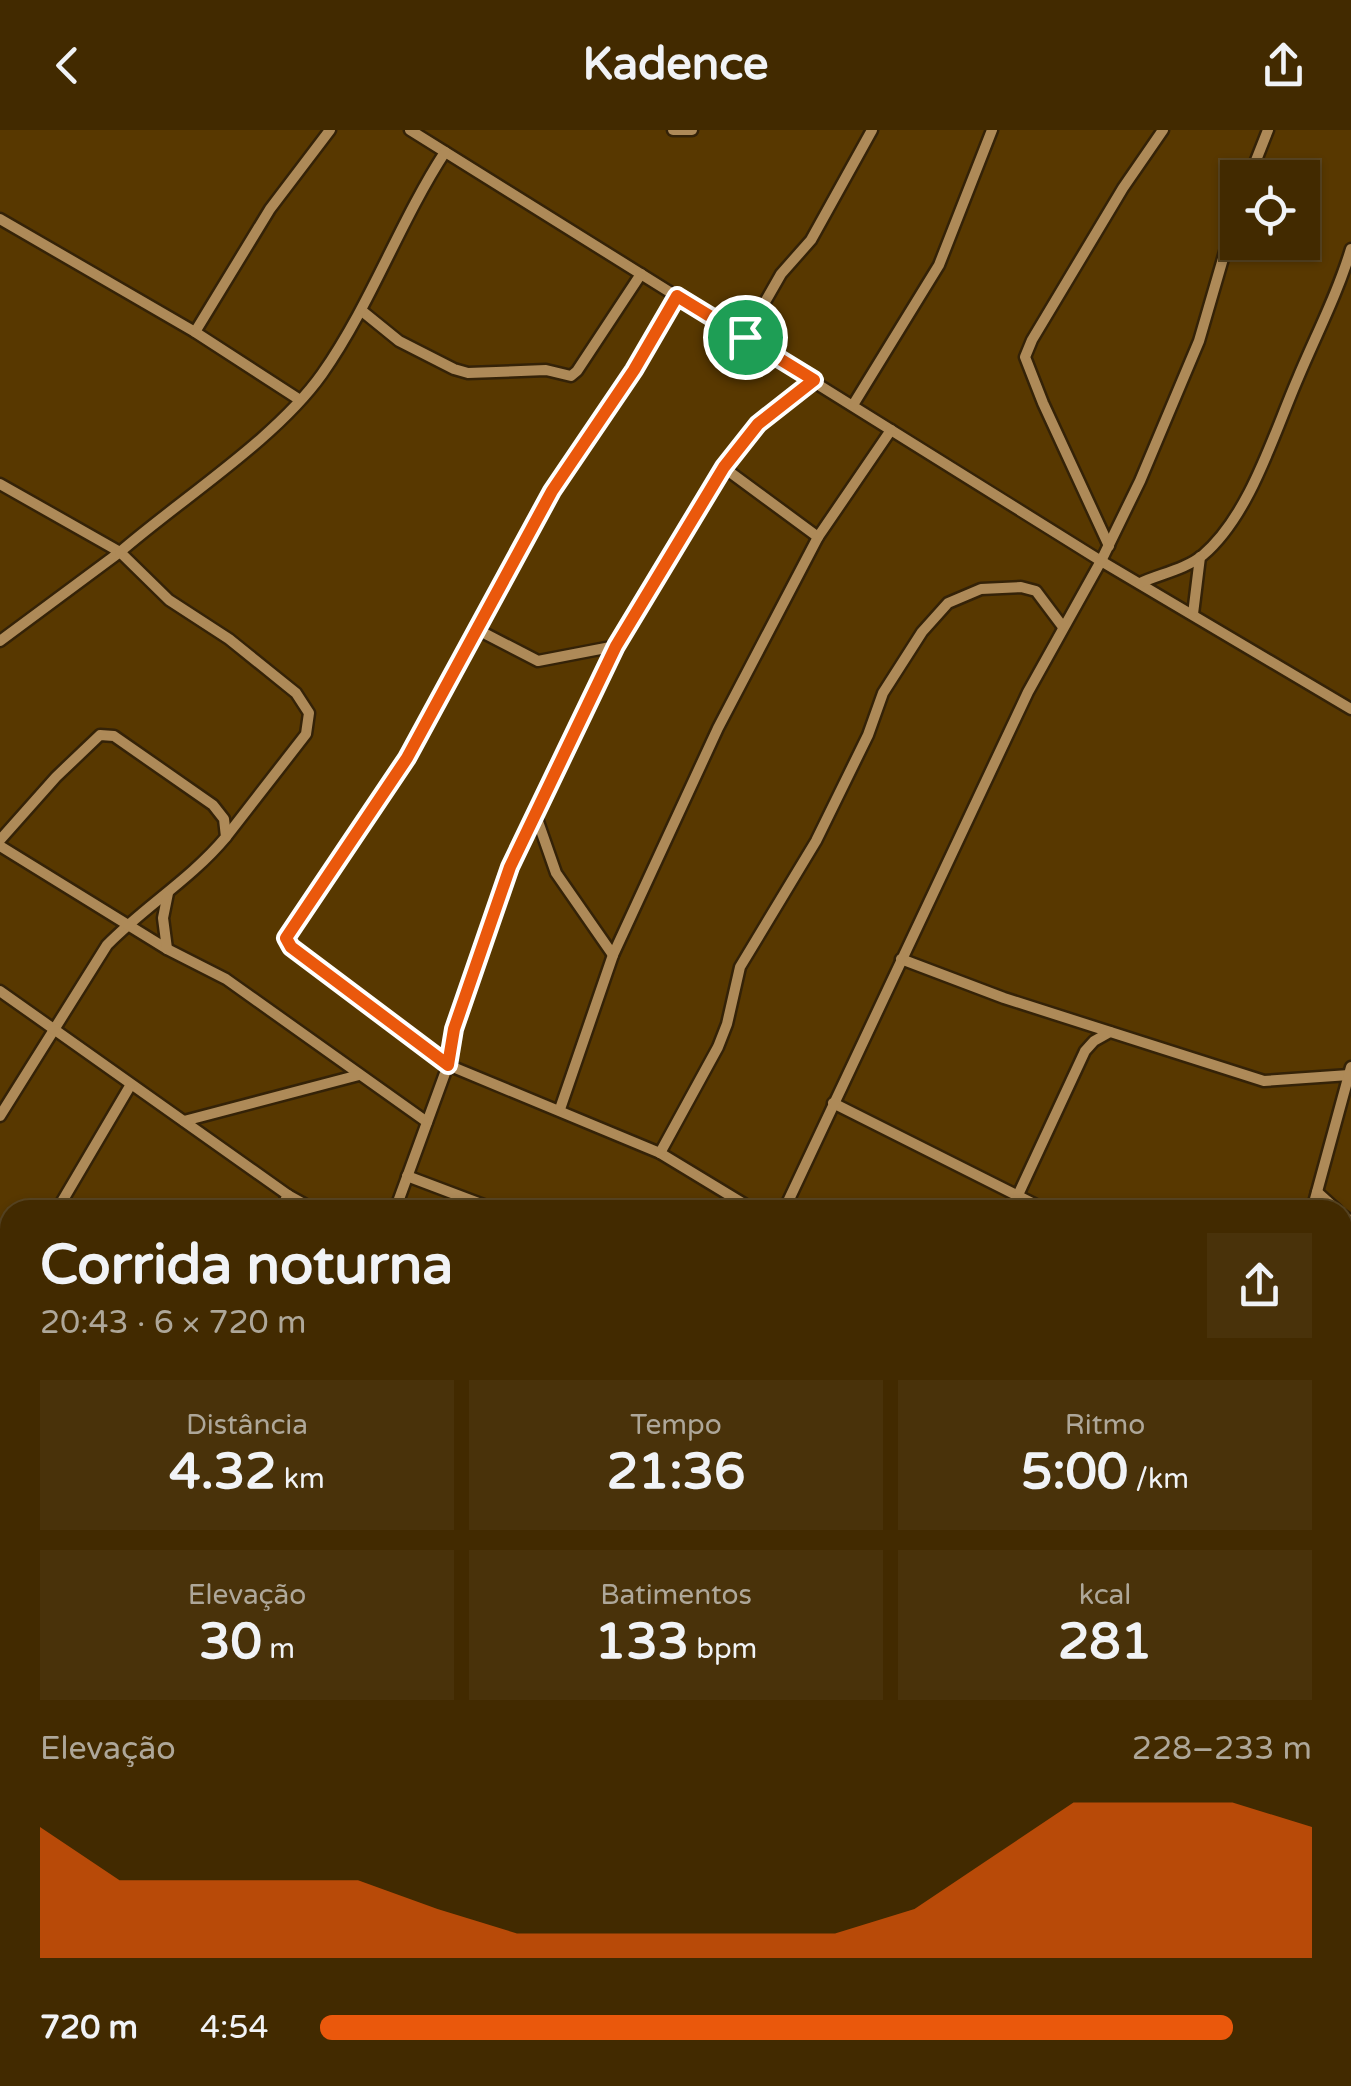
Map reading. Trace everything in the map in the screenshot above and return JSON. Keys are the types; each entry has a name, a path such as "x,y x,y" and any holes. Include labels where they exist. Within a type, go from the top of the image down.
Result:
{"street":[{"path":"196,332 270,209 330,130"},
{"path":"410,130 1101,561 1351,710"},
{"path":"673,130 692,130"},
{"path":"745,337 782,274 811,240 872,130"},
{"path":"853,404 940,265 992,130"},
{"path":"1109,546 1042,403 1025,357 1123,188 1163,130"},
{"path":"1256,160 1268,130"},
{"path":"0,641 120,552 300,400 362,311 445,152"},
{"path":"0,219 196,332 300,400"},
{"path":"1140,583 1200,558 1234,517 1339,290 1351,250"},
{"path":"789,1200 1028,692 1109,546 1140,481 1199,340 1223,260"},
{"path":"362,311 399,340 454,369 490,373 523,369 570,376 641,274"},
{"path":"677,296 634,370 552,491 407,758 286,938 291,947 448,1065 660,1153 735,1200"},
{"path":"399,1200 448,1065 454,1029 493,908 616,646 724,467 758,424 814,380"},
{"path":"560,1110 613,955 718,728 818,537 890,430"},
{"path":"724,467 818,537"},
{"path":"0,484 120,552 169,600 271,670 296,693 309,713 306,734 226,837 106,946 0,1116"},
{"path":"1193,614 1200,558"},
{"path":"660,1153 718,1047 740,968 816,841 868,735 883,693 922,632 948,603 981,589 1021,587 1036,591 1064,627"},
{"path":"0,624 12,631"},
{"path":"478,630 538,662 616,646"},
{"path":"226,837 224,819 213,804 114,736 100,735 56,776 0,843 166,949 240,988 426,1122"},
{"path":"535,812 556,872 613,955"},
{"path":"166,949 163,918 168,892"},
{"path":"901,958 1004,998 1264,1081 1350,1071 1315,1200"},
{"path":"0,991 297,1200"},
{"path":"1018,1195 1086,1051 1110,1032"},
{"path":"184,1121 359,1075"},
{"path":"63,1200 130,1086"},
{"path":"833,1103 1027,1200"},
{"path":"407,1176 471,1200"},
{"path":"1317,1192 1326,1200"},
{"path":"285,1200 288,1195"}],"route":[{"path":"677,296 745,337 814,380 758,424 724,467 616,646 493,908 454,1029 448,1065 291,947 286,938 407,758 552,491 634,370 677,296"}]}
